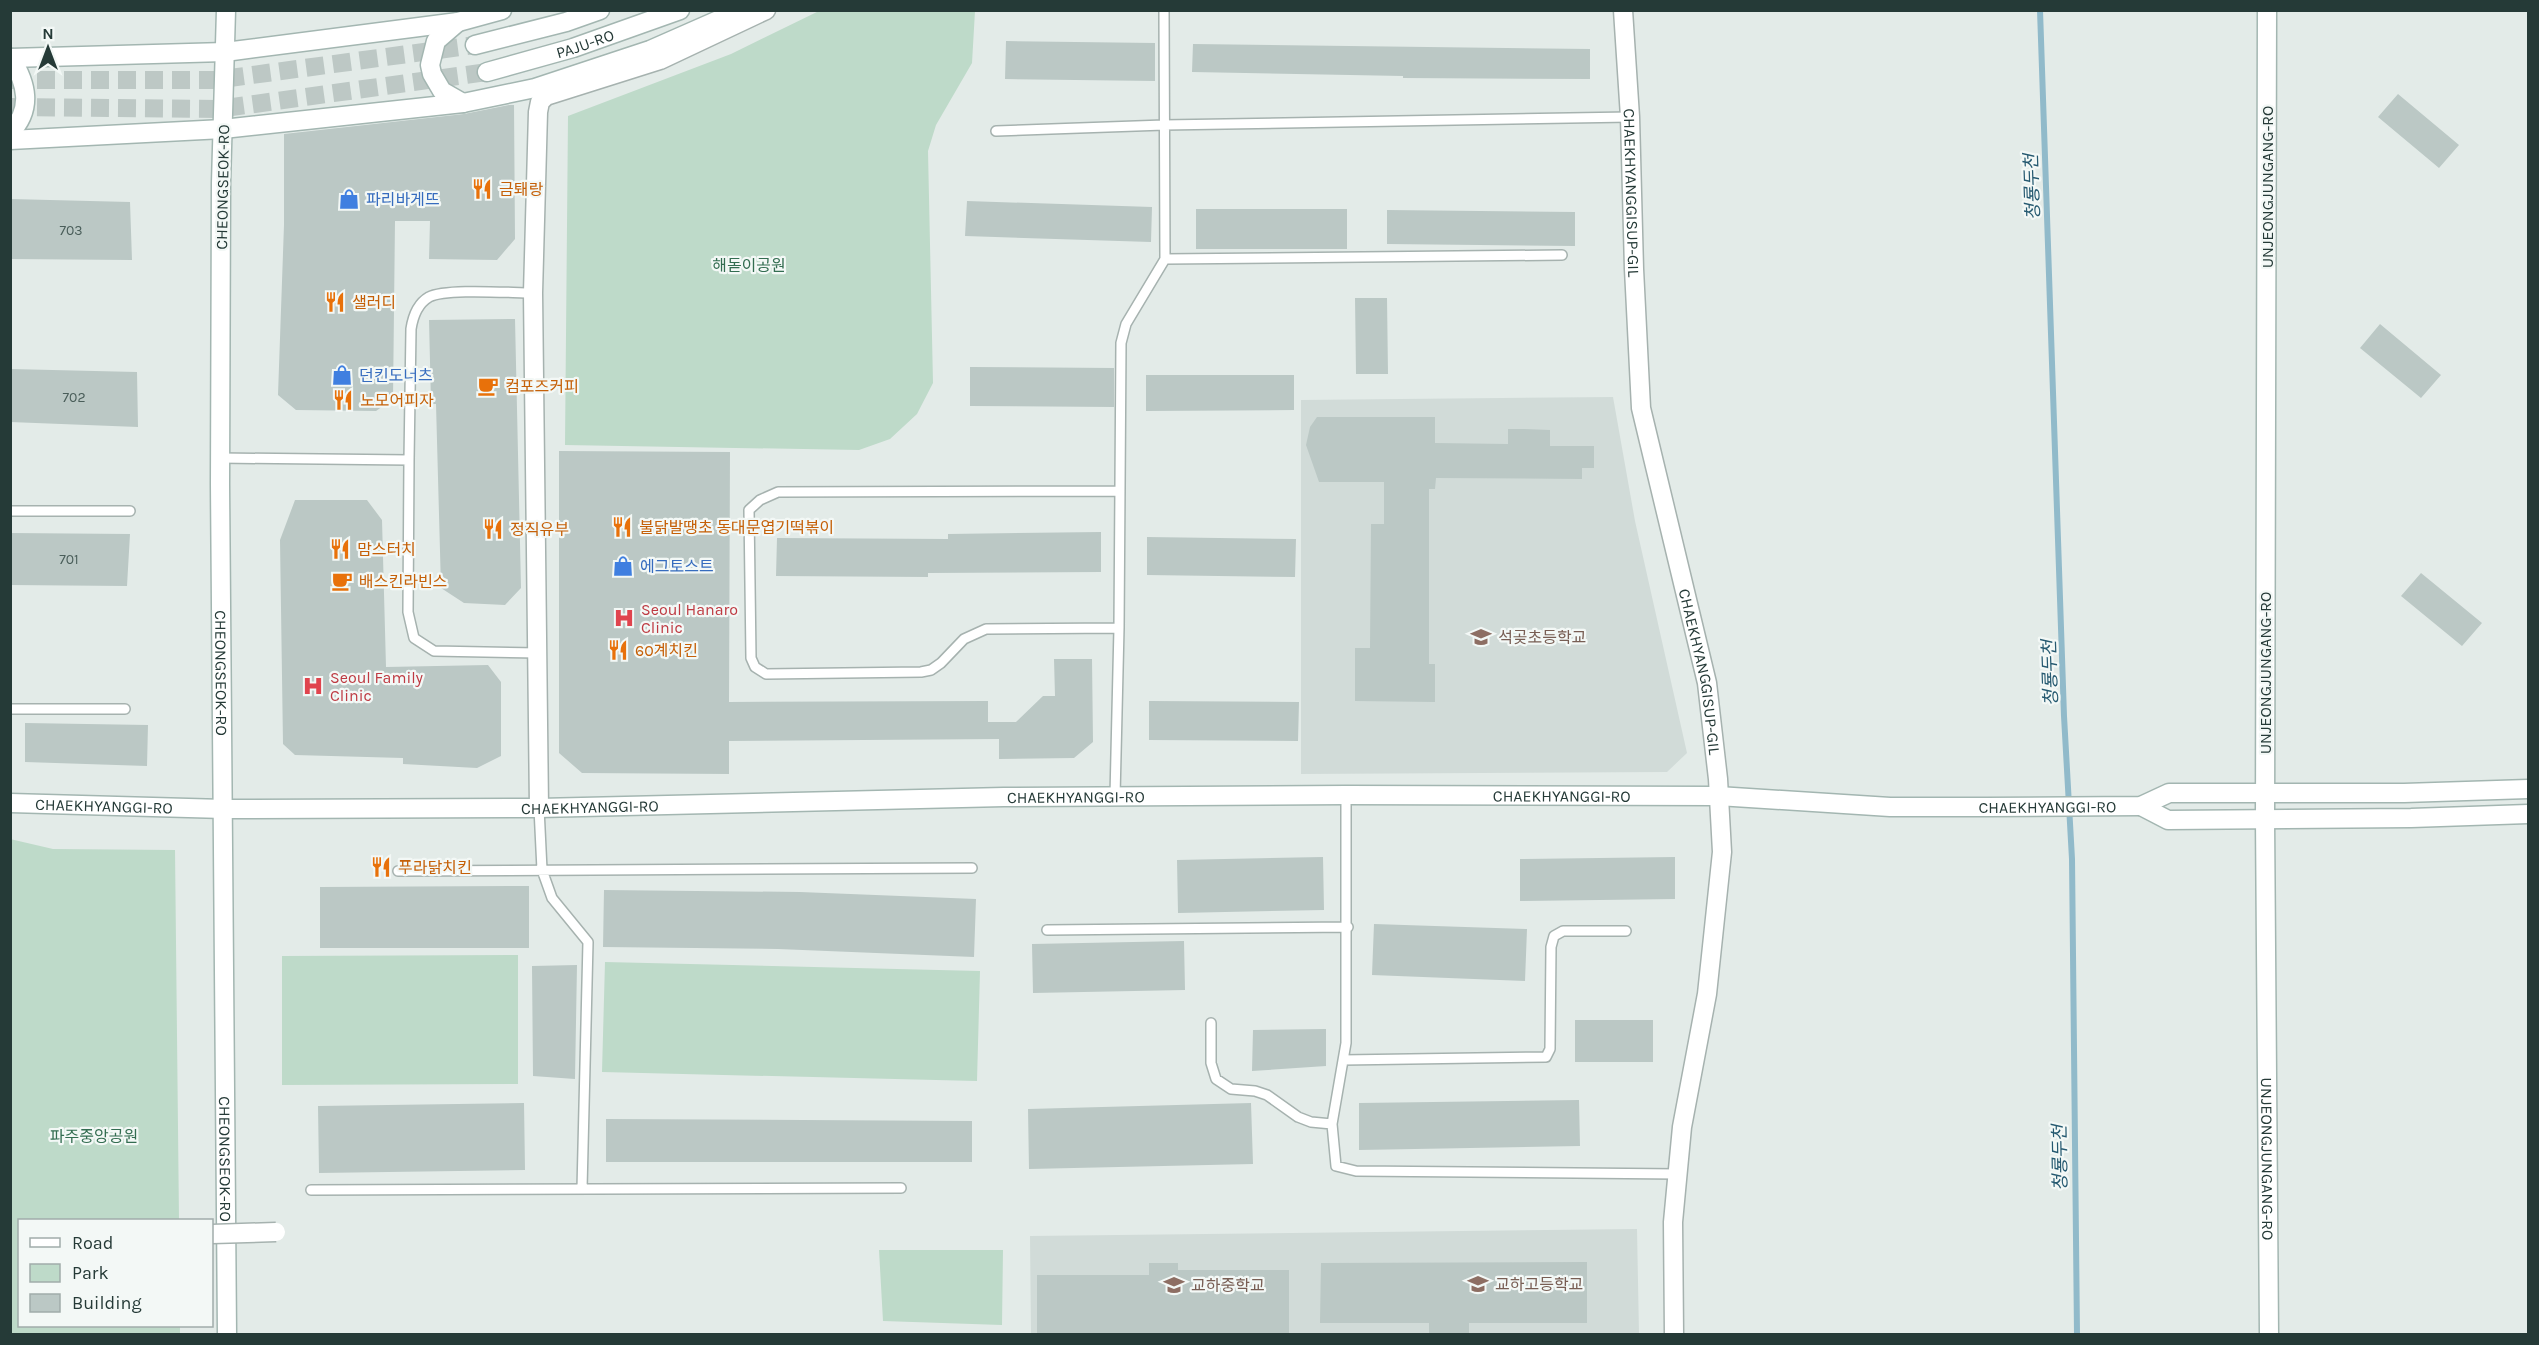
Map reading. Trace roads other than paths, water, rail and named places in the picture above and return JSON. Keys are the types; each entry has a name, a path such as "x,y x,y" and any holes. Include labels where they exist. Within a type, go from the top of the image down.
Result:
{"street":[{"name":"CHEONGSEOK-RO","path":"226,10 220,458 227,1335"},
{"path":"10,133 23,116 27,97 22,76 11,58 225,52 458,22 502,10"},
{"name":"PAJU-RO","path":"475,45 566,22 600,10"},
{"name":"PAJU-RO","path":"487,72 573,48 680,10"},
{"path":"10,140 223,129 463,103 536,87 640,53 741,10"},
{"path":"539,808 533,293 540,102 546,96 660,60 766,10"},
{"name":"CHAEKHYANGGISUP-GIL","path":"1623,10 1630,117 1641,408 1707,683 1718,779 1722,852 1707,994 1682,1126 1673,1222 1674,1335"},
{"name":"UNJEONGJUNGANG-RO","path":"2267,10 2265,819 2269,1335"},
{"path":"458,22 436,41 430,65 432,74 442,91 463,103"},
{"name":"CHAEKHYANGGI-RO","path":"10,804 224,809 539,808 1115,796 1346,795 1718,796 1890,807 1987,807 2141,806 2169,792 2404,793 2529,789"},
{"name":"CHAEKHYANGGI-RO","path":"2141,806 2168,820 2411,818 2529,814"},
{"path":"213,1234 276,1232"}],"lane":[{"path":"1115,796 1119,628 1120,343 1126,324 1165,259 1164,10"},
{"path":"996,131 1164,125 1630,117"},
{"path":"1165,259 1562,255"},
{"path":"533,293 446,293 430,296 420,303 413,316 408,612 414,638 434,651 538,653"},
{"path":"220,458 409,460"},
{"path":"1119,628 986,629 964,639 942,663 931,670 921,672 766,674 755,667 751,658 749,510 759,500 778,492 1120,491"},
{"path":"10,510 130,511"},
{"path":"10,709 124,709"},
{"path":"1346,795 1346,1043 1332,1124 1336,1166 1356,1171 1678,1174"},
{"path":"539,808 542,870 552,898 588,942 582,1189"},
{"path":"398,871 972,867"},
{"path":"1047,930 1347,927"},
{"path":"1344,1060 1546,1057 1550,1049 1551,947 1554,936 1563,931 1626,931"},
{"path":"1211,1023 1211,1063 1216,1079 1231,1089 1255,1091 1267,1095 1298,1117 1311,1122 1332,1124"},
{"path":"311,1190 901,1188"}],"waterway":[{"name":"청룡두천","path":"2040,10 2064,716 2072,859 2077,1334"}],"tunnel":[{"path":"10,80 215,80 475,45"},
{"path":"10,107 218,109 487,72"}],"place":[{"name":"금퇘랑","path":"482,189"},
{"name":"파리바게뜨","path":"349,199"},
{"name":"샐러디","path":"335,302"},
{"name":"던킨도너츠","path":"342,375"},
{"name":"컴포즈커피","path":"488,386"},
{"name":"노모어피자","path":"343,400"},
{"name":"불닭발땡초 동대문엽기떡볶이","path":"622,527"},
{"name":"정직유부","path":"493,529"},
{"name":"맘스터치","path":"340,549"},
{"name":"에그토스트","path":"623,566"},
{"name":"배스킨라빈스","path":"342,581"},
{"name":"Seoul Hanaro Clinic","path":"624,618"},
{"name":"석곶초등학교","path":"1481,637"},
{"name":"60계치킨","path":"618,650"},
{"name":"Seoul Family Clinic","path":"313,686"},
{"name":"푸라닭치킨","path":"381,867"},
{"name":"교하고등학교","path":"1478,1284"},
{"name":"교하중학교","path":"1174,1285"}],"park label":[{"name":"해돋이공원","path":"749,265"},
{"name":"파주중앙공원","path":"94,1136"}]}
